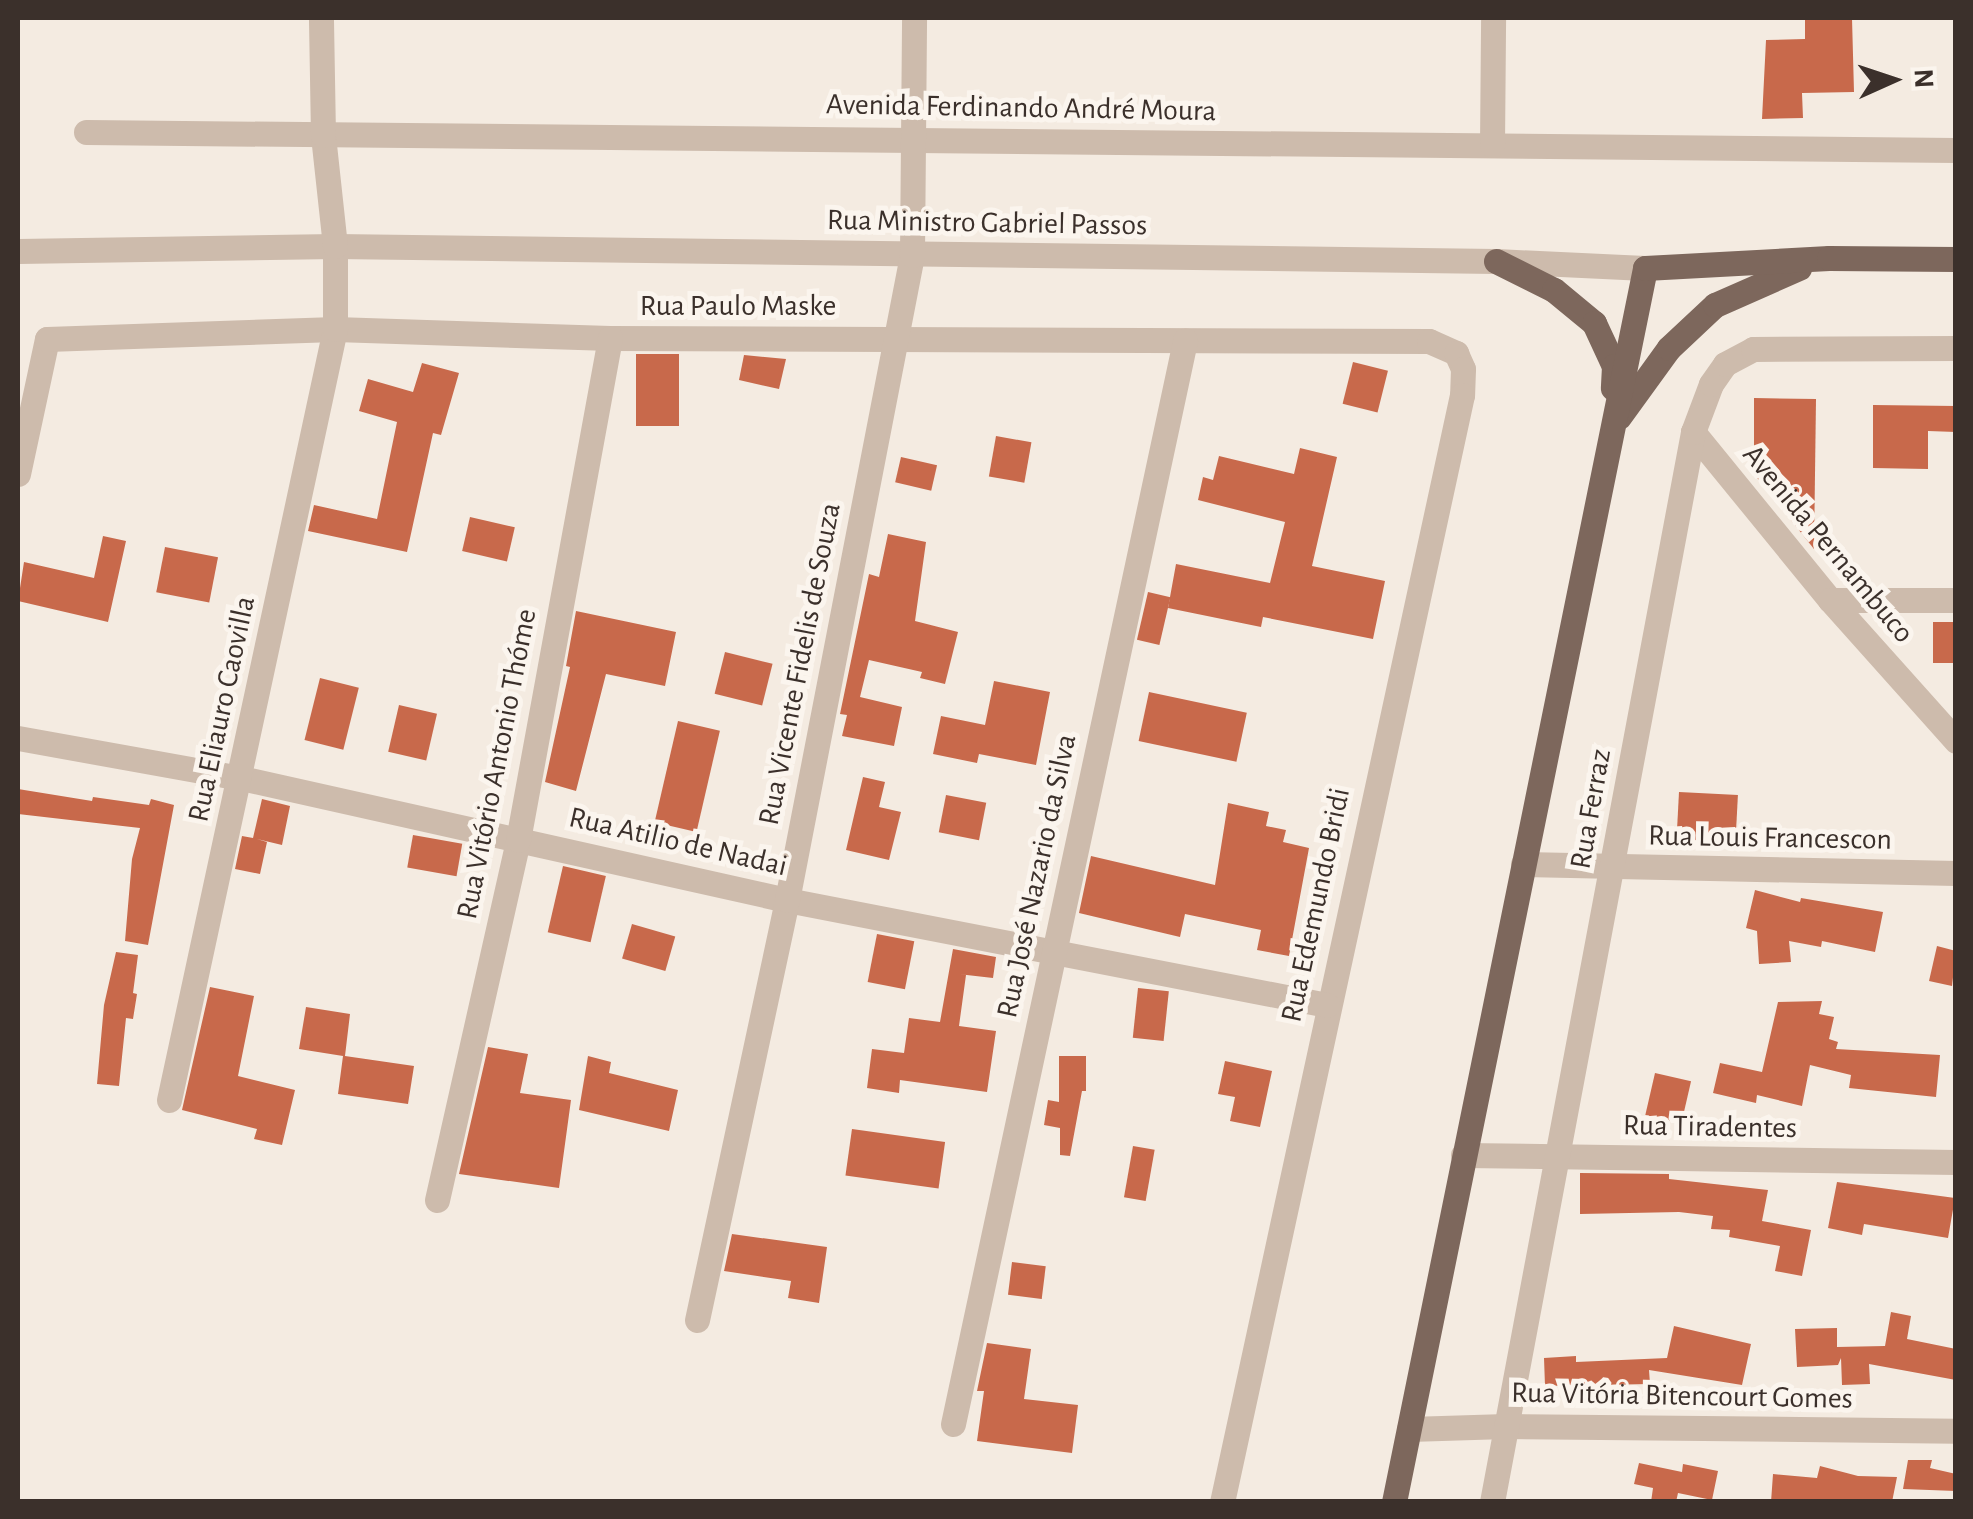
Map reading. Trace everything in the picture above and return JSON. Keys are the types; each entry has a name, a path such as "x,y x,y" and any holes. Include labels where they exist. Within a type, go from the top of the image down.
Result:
{"main road":[{"path":"1613,425 1668,348 1715,305 1759,283 1829,258"},
{"name":"Rua Ministro Gabriel Passos","path":"1645,268 1829,258 1956,259"},
{"path":"1496,261 1554,290 1594,323 1614,366 1613,425"},
{"path":"1394,1502 1645,268"}],"street":[{"name":"Rua Eliauro Caovilla","path":"169,1100 335,330 335,246 323,135 321,18"},
{"name":"Rua Vicente Fidelis de Souza","path":"697,1320 787,900 912,254 914,18"},
{"path":"1492,145 1493,18"},
{"name":"Avenida Ferdinando André Moura","path":"86,132 1956,150"},
{"name":"Rua Ministro Gabriel Passos","path":"18,252 335,246 1496,261 1645,268"},
{"name":"Rua Paulo Maske","path":"18,474 46,338 335,330 610,338 1429,340"},
{"name":"Rua Vitório Antonio Thóme","path":"437,1200 518,840 610,338"},
{"name":"Rua Edemundo Bridi","path":"1222,1502 1326,1004 1462,395 1463,369 1456,353 1429,340"},
{"name":"Rua José Nazario da Silva","path":"953,1424 1185,341"},
{"name":"Rua Ferraz","path":"1492,1502 1693,432 1711,384 1726,364 1753,349 1956,348"},
{"name":"Avenida Pernambuco","path":"1693,432 1830,600 1956,741"},
{"path":"1830,600 1956,600"},
{"name":"Rua Atilio de Nadai","path":"18,738 241,778 787,900 1326,1004"},
{"name":"Rua Louis Francescon","path":"1523,864 1956,873"},
{"name":"Rua Tiradentes","path":"1463,1156 1956,1162"},
{"name":"Rua Vitória Bitencourt Gomes","path":"1408,1429 1506,1426 1956,1431"}],"building":[{"path":"1805,18 1852,18 1854,92 1802,93 1803,118 1762,119 1766,40 1805,39"},
{"path":"636,354 679,354 679,426 636,426"},
{"path":"744,355 786,359 779,389 739,380"},
{"path":"1353,362 1388,371 1378,412 1343,404"},
{"path":"422,363 459,373 441,435 433,433 407,552 308,531 314,505 377,519 397,422 359,411 368,379 413,392"},
{"path":"1754,398 1816,399 1814,549 1754,474"},
{"path":"1873,405 1956,406 1956,432 1928,431 1928,469 1873,468"},
{"path":"996,436 1031,442 1024,483 989,476"},
{"path":"1300,448 1337,457 1312,566 1385,581 1373,639 1263,617 1261,627 1168,608 1176,564 1270,583 1285,522 1198,500 1203,477 1213,480 1219,456 1294,474"},
{"path":"901,457 937,465 931,491 895,482"},
{"path":"470,517 515,527 507,561 462,551"},
{"path":"888,534 926,542 915,621 958,632 945,684 920,678 922,672 869,660 860,697 902,707 894,746 842,736 847,715 840,714 869,574 879,577"},
{"path":"103,536 126,541 108,622 18,601 24,562 94,578"},
{"path":"165,547 218,557 209,602 156,592"},
{"path":"1148,592 1170,597 1159,645 1137,640"},
{"path":"576,611 676,632 665,686 606,674 576,791 545,782 570,667 566,666"},
{"path":"1933,622 1956,622 1956,663 1933,663"},
{"path":"725,652 773,664 762,706 715,694"},
{"path":"320,678 359,688 343,750 305,740"},
{"path":"994,681 1050,692 1036,765 979,754 977,763 933,754 941,716 985,725"},
{"path":"1149,692 1247,713 1236,762 1139,741"},
{"path":"399,705 437,714 426,761 388,752"},
{"path":"678,721 720,731 697,832 655,822"},
{"path":"863,777 885,782 879,807 901,812 889,860 846,850"},
{"path":"18,789 92,801 93,797 149,805 151,799 174,805 148,945 125,941 132,859 140,828 18,814"},
{"path":"1679,792 1738,795 1735,848 1676,845"},
{"path":"946,795 986,803 979,840 939,832"},
{"path":"262,799 290,806 282,845 257,839 267,842 260,874 235,869 242,836 253,838"},
{"path":"1228,803 1269,812 1266,826 1286,830 1283,842 1309,848 1289,956 1257,950 1261,930 1185,914 1180,937 1079,913 1091,856 1215,885"},
{"path":"413,835 462,844 457,876 407,867"},
{"path":"563,866 606,876 591,942 548,932"},
{"path":"1755,890 1800,902 1801,898 1883,912 1875,952 1822,941 1821,947 1789,941 1791,962 1759,964 1757,931 1746,928"},
{"path":"632,924 675,936 665,971 622,959"},
{"path":"877,934 914,941 905,989 868,982"},
{"path":"1937,946 1956,951 1952,986 1929,981"},
{"path":"953,949 996,957 993,978 958,974 966,975 959,1026 996,1031 987,1092 900,1080 899,1093 867,1088 872,1049 904,1053 909,1018 940,1022"},
{"path":"116,952 138,955 133,993 137,994 133,1019 126,1018 119,1086 97,1084 104,1005"},
{"path":"210,987 254,996 238,1076 295,1090 282,1145 254,1139 257,1129 182,1110"},
{"path":"1138,988 1169,991 1164,1041 1133,1038"},
{"path":"1822,1001 1819,1014 1834,1017 1829,1039 1838,1042 1836,1049 1940,1055 1936,1097 1849,1088 1851,1075 1810,1065 1802,1106 1757,1095 1756,1103 1713,1093 1720,1063 1762,1072 1778,1002"},
{"path":"306,1007 350,1014 345,1056 414,1066 408,1104 338,1094 343,1056 299,1049"},
{"path":"488,1047 528,1054 520,1093 571,1100 559,1188 459,1174"},
{"path":"588,1056 611,1062 609,1073 678,1090 669,1131 579,1110"},
{"path":"1059,1056 1086,1056 1086,1091 1082,1091 1070,1156 1060,1155 1060,1128 1044,1125 1048,1100 1059,1102"},
{"path":"1225,1061 1272,1071 1260,1127 1230,1121 1235,1097 1218,1094"},
{"path":"1655,1073 1691,1081 1681,1123 1645,1115"},
{"path":"852,1129 945,1142 939,1189 845,1176"},
{"path":"1133,1146 1155,1150 1146,1201 1124,1197"},
{"path":"1580,1173 1669,1174 1669,1179 1768,1190 1762,1221 1811,1230 1802,1276 1775,1271 1780,1246 1729,1237 1730,1230 1711,1229 1713,1216 1679,1212 1580,1214"},
{"path":"1837,1182 1955,1198 1948,1238 1864,1224 1862,1235 1828,1228"},
{"path":"732,1234 827,1247 819,1303 788,1298 791,1281 724,1271"},
{"path":"1012,1262 1046,1266 1042,1299 1008,1295"},
{"path":"1891,1312 1911,1316 1907,1339 1956,1349 1956,1380 1869,1364 1870,1384 1842,1385 1841,1358 1838,1365 1797,1367 1795,1329 1837,1328 1837,1347 1885,1346"},
{"path":"1674,1326 1751,1344 1742,1385 1649,1370 1650,1384 1545,1386 1544,1358 1576,1356 1576,1362 1667,1358"},
{"path":"987,1343 1031,1349 1024,1399 1078,1405 1072,1453 977,1441 984,1391 977,1391"},
{"path":"1908,1460 1932,1460 1930,1468 1956,1474 1956,1491 1903,1489"},
{"path":"1639,1463 1682,1472 1683,1464 1718,1471 1712,1500 1678,1493 1676,1502 1651,1502 1653,1488 1634,1484"},
{"path":"1820,1466 1858,1476 1897,1477 1892,1502 1771,1502 1773,1474 1817,1478"}]}
